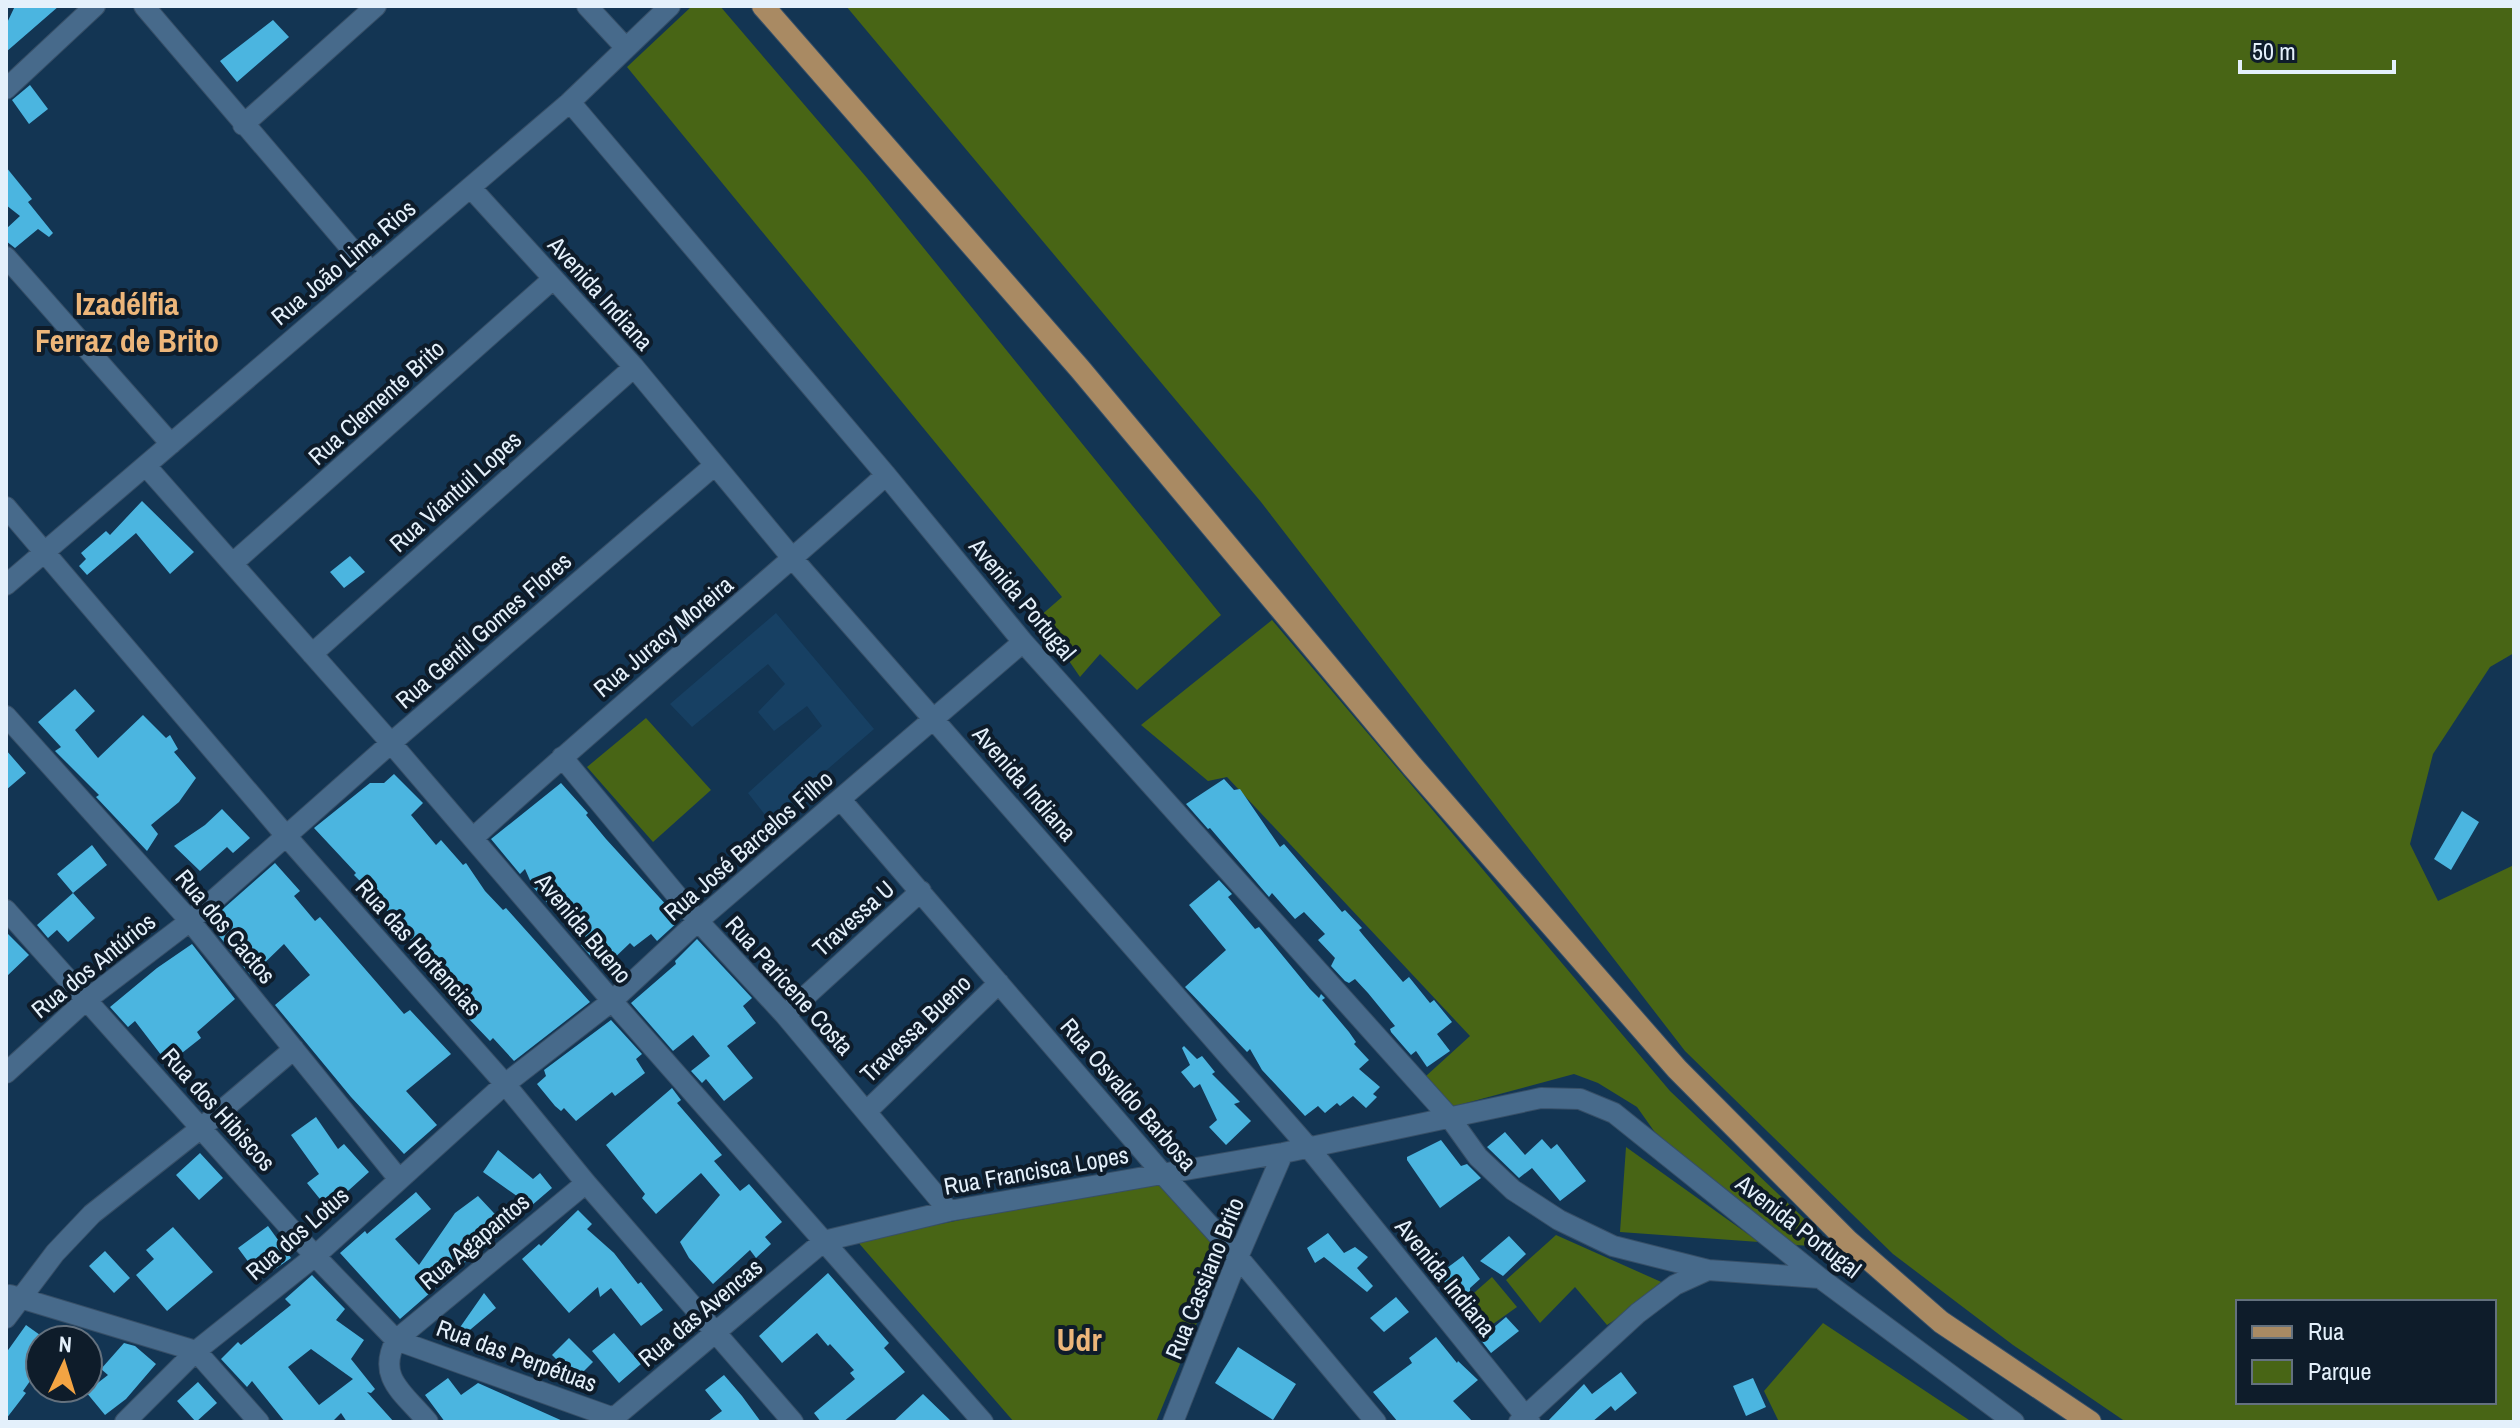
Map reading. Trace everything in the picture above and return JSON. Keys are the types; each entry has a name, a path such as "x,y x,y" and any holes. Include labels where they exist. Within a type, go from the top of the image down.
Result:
{"main road":[{"path":"763,6 1080,369 1412,766 1677,1069 1847,1240 1941,1322 2090,1422"}],"street":[{"path":"6,89 95,6"},
{"path":"144,6 371,272"},
{"path":"243,125 376,6"},
{"path":"587,6 625,47"},
{"name":"Rua João Lima Rios","path":"6,585 570,102 670,6"},
{"name":"Avenida Portugal","path":"570,102 1023,642 1450,1118 1478,1157 1513,1190 1559,1220 1613,1246 1708,1270 1820,1278"},
{"name":"Avenida Indiana","path":"471,188 634,367 793,559 1309,1148 1525,1420"},
{"path":"6,257 171,444"},
{"name":"Rua Clemente Brito","path":"233,563 553,279"},
{"name":"Rua Viantuil Lopes","path":"312,654 634,367"},
{"name":"Rua Gentil Gomes Flores","path":"287,837 391,743 715,465"},
{"name":"Avenida Bueno","path":"146,466 983,1422"},
{"name":"Rua Juracy Moreira","path":"473,838 886,475"},
{"name":"Rua das Hortencias","path":"6,507 793,1422"},
{"name":"Rua José Barcelos Filho","path":"505,1084 612,1001 698,921 1023,642"},
{"name":"Rua dos Cactos","path":"6,716 190,921 398,1178"},
{"name":"Rua Paricene Costa","path":"562,757 698,921 785,1015 949,1211"},
{"name":"Rua Osvaldo Barbosa","path":"841,800 1238,1257 1376,1422"},
{"name":"Rua dos Antúrios","path":"6,1073 85,1001 190,921 287,837"},
{"name":"Travessa U","path":"785,1015 921,891"},
{"name":"Rua dos Hibiscos","path":"7,915 315,1256 396,1340"},
{"name":"Travessa Bueno","path":"867,1111 999,983"},
{"path":"6,1318 14,1296 92,1214 294,1049"},
{"name":"Rua dos Lotus","path":"125,1422 196,1351 315,1256 505,1084"},
{"name":"Avenida Portugal","path":"1541,1098 1580,1099 1614,1113 1820,1278 2014,1422"},
{"name":"Rua Francisca Lopes","path":"824,1241 949,1211 1283,1153 1541,1098"},
{"name":"Rua Cassiano Brito","path":"1173,1422 1283,1153"},
{"name":"Rua Agapantos","path":"396,1340 586,1183"},
{"name":"Rua das Avencas","path":"614,1421 824,1241"},
{"path":"1525,1420 1638,1313 1675,1285 1708,1270"},
{"path":"14,1296 196,1351 259,1422"},
{"path":"396,1340 387,1368 393,1380 428,1422"},
{"name":"Rua das Perpétuas","path":"396,1340 614,1421"}],"shaded area":[{"path":"776,613 874,729 769,820 748,793 822,726 807,706 774,731 758,712 785,684 768,664 692,727 670,704"}],"green space":[{"path":"692,6 720,6 867,178 1221,615 1137,690 1100,654 1080,677 1039,617 1062,597 627,67"},
{"path":"846,6 2514,6 2514,653 2490,667 2433,754 2410,844 2438,901 2514,865 2514,1422 2126,1422 2013,1345 1893,1254 1685,1051 1261,502"},
{"path":"1272,620 1670,1091 1834,1247 1794,1245 1691,1164 1654,1131 1637,1107 1598,1083 1574,1074 1451,1107 1426,1076 1470,1036 1227,777 1208,781 1141,725"},
{"path":"646,718 711,790 653,842 587,767"},
{"path":"1626,1147 1759,1242 1620,1232"},
{"path":"1156,1180 1215,1243 1215,1279 1156,1422 1014,1422 857,1241"},
{"path":"1556,1235 1668,1285 1607,1325 1575,1287 1540,1323 1506,1280"},
{"path":"1492,1277 1517,1307 1479,1334 1458,1307"},
{"path":"1823,1323 1972,1422 1779,1422 1764,1391"}],"building":[{"path":"15,6 59,6 6,52 6,25"},
{"path":"273,20 289,37 237,82 220,61"},
{"path":"30,85 48,109 29,124 12,100"},
{"path":"6,167 32,199 28,202 53,233 49,237 38,229 15,248 6,241 6,229 20,216 6,205"},
{"path":"142,501 194,552 170,574 136,533 87,575 79,566 86,559 81,553 106,531 110,535"},
{"path":"350,556 365,572 344,588 330,572"},
{"path":"75,689 95,711 75,730 98,758 143,715 166,738 170,735 178,749 174,752 196,778 179,802 151,825 158,834 147,851 96,797 99,795 55,751 61,747 38,722"},
{"path":"6,750 26,773 6,790"},
{"path":"394,774 423,803 411,815 436,845 441,840 463,865 466,863 485,891 503,910 506,908 590,1002 514,1061 493,1038 490,1041 469,1019 476,1013 456,993 416,938 412,942 354,875 356,873 314,828 370,783 384,783"},
{"path":"1224,779 1234,790 1240,789 1280,847 1284,844 1342,912 1345,910 1362,928 1359,930 1403,982 1409,977 1430,1003 1434,1000 1452,1022 1437,1034 1450,1051 1427,1067 1416,1051 1411,1055 1391,1032 1390,1029 1395,1026 1368,993 1355,979 1349,983 1345,981 1331,966 1335,958 1318,940 1325,934 1304,912 1295,919 1272,893 1269,897 1186,804"},
{"path":"561,783 606,839 680,920 657,941 651,934 634,947 630,943 607,965 597,956 594,960 581,945 583,942 533,887 525,869 520,874 491,839"},
{"path":"222,809 250,838 233,853 227,847 200,871 174,846"},
{"path":"2462,811 2479,822 2451,870 2434,859"},
{"path":"92,845 107,865 73,893 57,874"},
{"path":"275,863 300,891 294,896 315,921 320,917 404,1014 410,1010 451,1054 406,1091 437,1125 404,1154 351,1097 275,1005 310,975 284,944 251,976 208,922"},
{"path":"1219,880 1232,894 1228,897 1255,929 1259,927 1310,989 1319,998 1321,994 1325,998 1322,1000 1369,1060 1359,1069 1380,1087 1373,1094 1377,1097 1366,1108 1353,1096 1325,1113 1318,1106 1305,1116 1262,1070 1250,1049 1247,1052 1185,987 1226,950 1189,905"},
{"path":"73,893 95,918 68,942 57,930 48,938 37,925"},
{"path":"6,932 29,955 6,977"},
{"path":"697,939 752,998 743,1006 756,1023 727,1046 753,1078 724,1101 706,1079 702,1083 691,1071 710,1056 693,1035 673,1051 631,1003 676,964 675,961"},
{"path":"192,944 235,999 197,1032 201,1038 168,1064 135,1021 128,1027 110,1007"},
{"path":"611,1020 642,1054 636,1059 645,1073 615,1096 612,1092 576,1121 564,1108 561,1111 555,1106 537,1084 546,1076 544,1070"},
{"path":"1184,1046 1197,1059 1202,1056 1215,1072 1212,1074 1240,1102 1234,1104 1251,1121 1226,1145 1209,1127 1217,1120 1200,1084 1194,1088 1181,1072 1190,1065 1182,1048"},
{"path":"672,1088 681,1100 677,1103 722,1155 714,1161 740,1191 749,1184 782,1222 765,1237 771,1244 756,1258 750,1250 713,1284 689,1258 680,1242 720,1195 701,1173 656,1214 642,1198 645,1194 606,1145"},
{"path":"316,1117 338,1149 344,1144 369,1172 328,1209 307,1183 319,1174 291,1135"},
{"path":"1505,1132 1525,1155 1542,1139 1551,1149 1557,1144 1586,1181 1560,1201 1532,1168 1519,1178 1487,1147"},
{"path":"1441,1140 1461,1166 1467,1164 1481,1178 1440,1208 1407,1157"},
{"path":"498,1150 533,1179 540,1173 552,1188 531,1206 483,1172"},
{"path":"200,1153 223,1178 199,1200 176,1175"},
{"path":"416,1192 431,1209 395,1239 419,1265 455,1213 478,1196 507,1227 400,1319 340,1253"},
{"path":"578,1210 592,1224 587,1229 614,1253 663,1310 641,1326 611,1288 600,1297 598,1287 569,1313 522,1259 539,1244 541,1246"},
{"path":"268,1226 291,1258 261,1279 238,1248"},
{"path":"173,1227 213,1272 167,1311 136,1275 154,1259 146,1250"},
{"path":"1328,1233 1344,1253 1355,1247 1368,1257 1357,1268 1373,1286 1367,1292 1324,1257 1315,1263 1307,1248"},
{"path":"1509,1236 1526,1254 1503,1276 1480,1261"},
{"path":"105,1251 130,1278 114,1293 89,1266"},
{"path":"1463,1256 1480,1279 1470,1288 1470,1292 1457,1300 1439,1274"},
{"path":"828,1273 889,1343 884,1348 905,1372 843,1422 821,1422 814,1413 855,1379 850,1373 854,1370 830,1344 828,1346 817,1333 782,1363 759,1336"},
{"path":"312,1275 345,1309 336,1320 364,1340 351,1359 375,1389 367,1392 394,1422 347,1422 341,1413 332,1422 285,1422 252,1381 247,1387 221,1359 238,1342 241,1345 291,1305 285,1299","holes":["311,1349 353,1379 319,1405 288,1367"]},
{"path":"484,1293 496,1308 458,1340 454,1336"},
{"path":"1396,1297 1409,1312 1384,1332 1370,1318"},
{"path":"1506,1317 1519,1331 1491,1353 1480,1339"},
{"path":"24,1328 24,1396 6,1419 6,1353"},
{"path":"614,1333 641,1364 619,1383 592,1351"},
{"path":"1436,1337 1457,1363 1478,1380 1453,1401 1473,1422 1398,1422 1373,1392 1412,1363 1409,1358"},
{"path":"569,1338 593,1362 576,1379 552,1355"},
{"path":"124,1343 135,1346 156,1364 126,1399 105,1415 96,1404 104,1404 104,1378 108,1375 104,1366"},
{"path":"1238,1347 1296,1384 1273,1420 1215,1383"},
{"path":"1621,1372 1637,1393 1615,1411 1611,1406 1592,1422 1547,1422 1584,1384 1592,1394"},
{"path":"724,1375 761,1422 707,1422 722,1411 705,1390"},
{"path":"448,1378 461,1395 478,1383 565,1422 445,1422 425,1395"},
{"path":"1753,1378 1766,1407 1746,1416 1733,1386"},
{"path":"198,1382 217,1403 196,1422 177,1401"},
{"path":"923,1394 952,1422 893,1422"}],"district":[{"name":"Izadélfia Ferraz de Brito","path":"127,322"},
{"name":"Udr","path":"1079,1339"}]}
